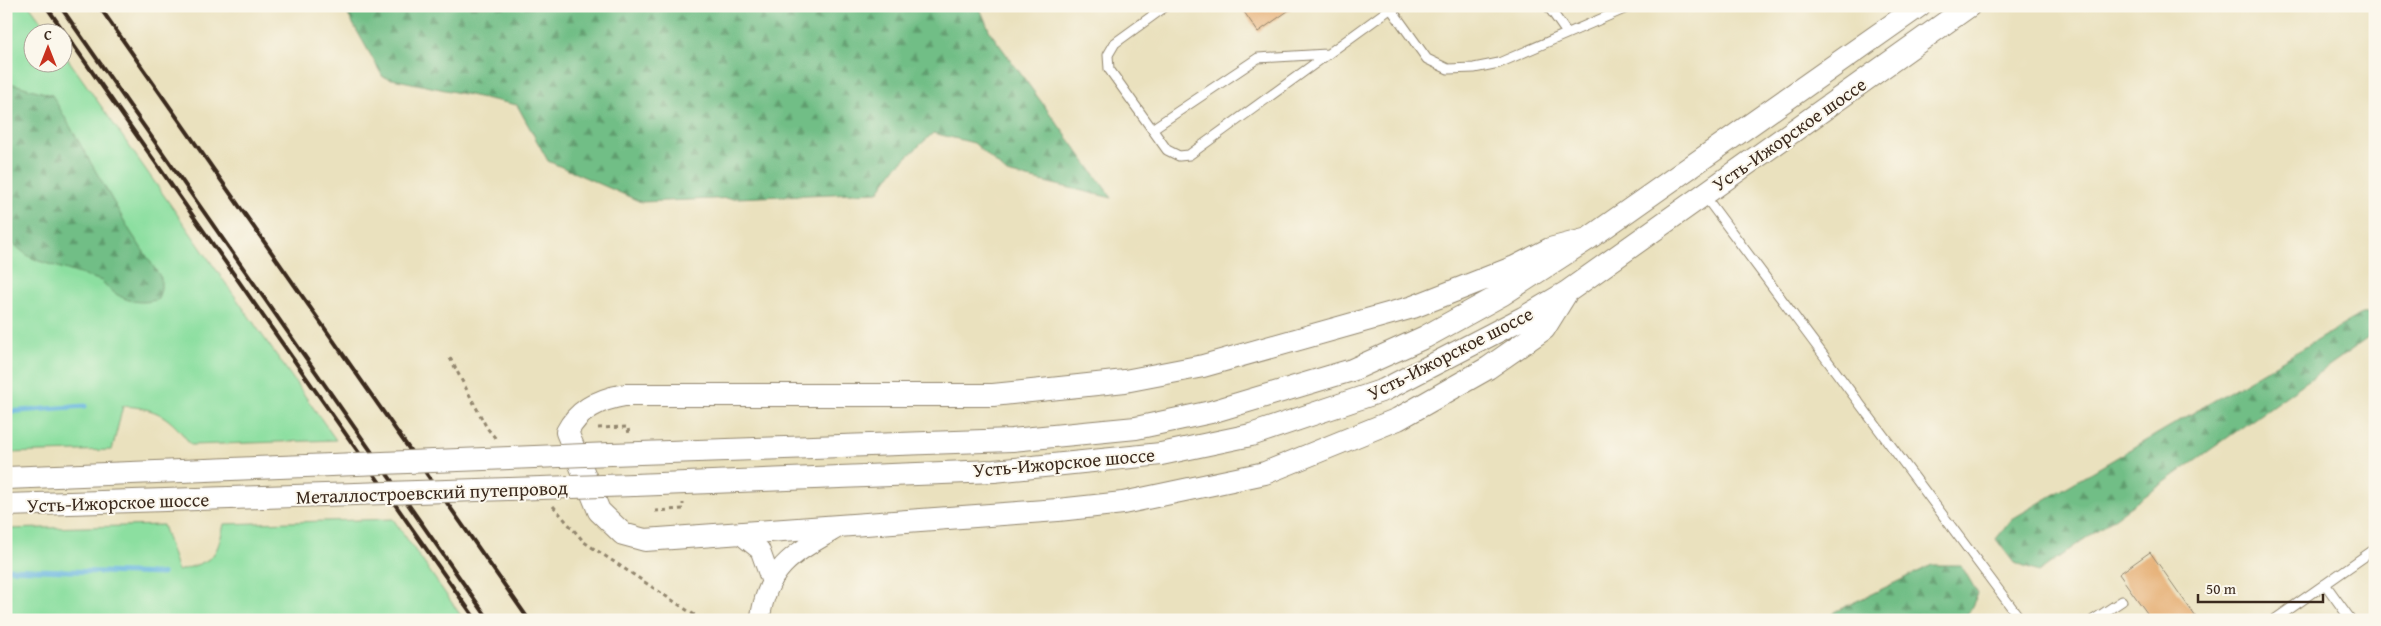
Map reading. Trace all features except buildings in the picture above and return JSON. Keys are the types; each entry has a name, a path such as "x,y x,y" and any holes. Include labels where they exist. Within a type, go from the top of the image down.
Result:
{"street":[{"name":"Усть-Ижорское шоссе","path":"612,454 1012,440 1136,428 1211,412 1352,370 1425,337 1503,294 1588,239 1919,6"},
{"name":"Усть-Ижорское шоссе","path":"634,485 994,471 1161,454 1251,435 1384,390 1523,318 1567,292 1969,6"},
{"path":"1567,292 1544,329 1488,368 1398,419 1265,473 1123,502 1058,510 645,540 623,534 599,511 568,432 572,422 602,399 625,395 992,395 1125,381 1212,364 1414,307 1515,267 1550,249 1588,239"},
{"name":"Металлостроевский путепровод","path":"206,470 612,454"},
{"name":"Усть-Ижорское шоссе","path":"6,478 206,470"},
{"name":"Металлостроевский путепровод","path":"229,498 634,485"},
{"name":"Усть-Ижорское шоссе","path":"6,505 229,498"},
{"path":"760,620 771,581 794,554 840,527"},
{"path":"740,534 760,550 771,581"}],"lane":[{"path":"1166,6 1115,43 1108,55 1109,69 1167,150 1179,156 1189,155 1391,7 1427,59 1448,69 1474,68 1498,63 1631,6"},
{"path":"1548,6 1567,34"},
{"path":"1152,129 1258,58 1329,54"},
{"path":"1704,195 2021,620"},
{"path":"2274,620 2375,549"},
{"path":"2325,584 2350,620"},
{"path":"2093,620 2122,601"}],"path":[{"path":"598,428 628,427"},
{"path":"655,512 683,509"}],"green space":[{"path":"6,6 30,6 42,22 22,22 22,72 72,72 72,65 336,440 191,445 176,427 162,416 145,409 123,406 112,450 6,453"},
{"path":"343,6 979,6 990,32 1112,198 1007,173 974,143 933,133 895,168 878,192 641,202 548,161 517,105 383,77"},
{"path":"6,82 52,95 130,231 161,278 161,289 158,299 142,302 127,299 113,292 102,281 28,256 6,238"},
{"path":"2375,310 2375,333 2038,572 2014,563 1996,539 2012,519 2360,315"},
{"path":"393,519 464,620 6,620 6,529 163,525 178,571 211,557 218,545 224,524"},
{"path":"1932,565 1961,565 1978,594 1967,616 1962,620 1829,620 1834,612"}],"waterway":[{"path":"6,412 85,406"},
{"path":"6,569 163,574"}],"railway":[{"path":"46,6 476,620"},
{"path":"60,6 489,620"},
{"path":"99,6 529,620"}]}
